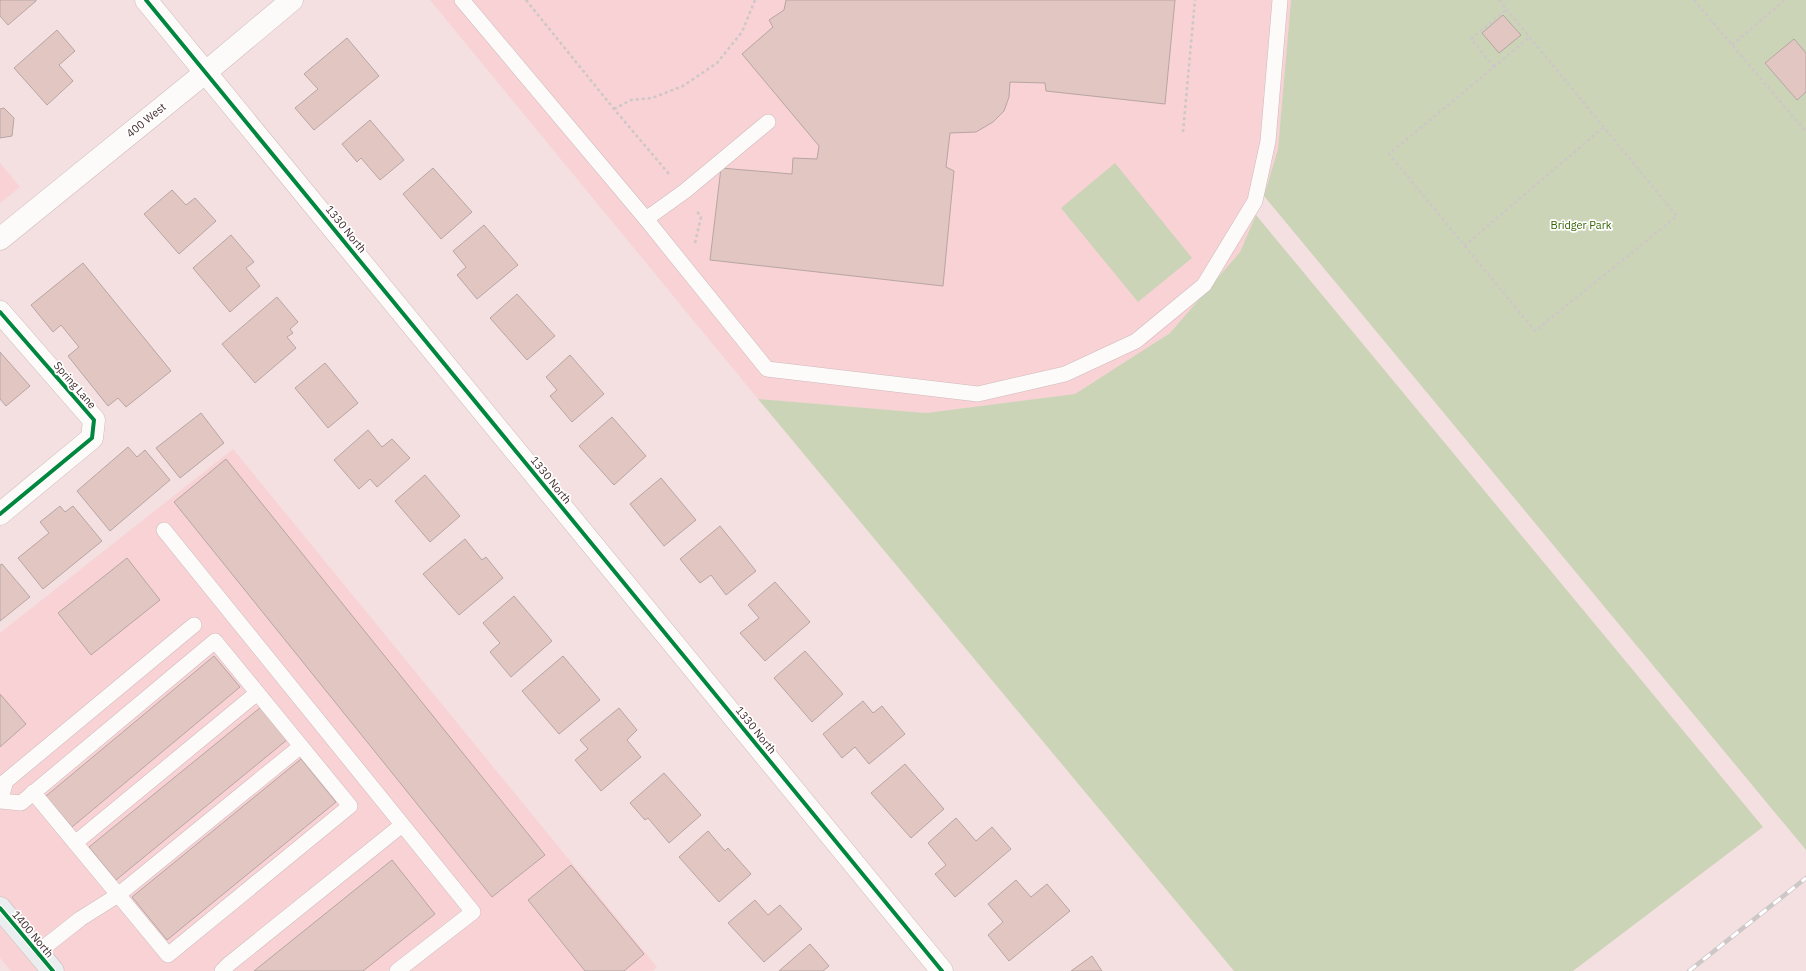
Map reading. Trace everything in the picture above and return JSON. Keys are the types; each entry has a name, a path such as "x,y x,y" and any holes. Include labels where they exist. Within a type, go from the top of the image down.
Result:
{"main road":[{"name":"1400 North","path":"0,908 53,971"}],"street":[{"name":"1330 North","path":"146,0 942,971"},
{"name":"400 West","path":"0,238 206,72 292,0"},
{"name":"Spring Lane","path":"0,312 94,420 92,438 0,514"}],"lane":[{"path":"462,0 646,219 767,369 978,394 1066,374 1136,341 1204,285 1255,201 1268,141 1280,0"},
{"path":"646,219 685,191 768,122"},
{"path":"164,530 473,912 397,971"},
{"path":"33,792 168,955 350,806 215,641 33,792 20,803 0,801 6,781 194,625"},
{"path":"75,843 257,693"},
{"path":"38,953 80,919 118,895 301,746"},
{"path":"229,968 402,825"}],"path":[{"path":"526,0 658,163 685,191 701,217 688,272"},
{"path":"614,110 631,100 652,98 683,86 716,63 742,32 755,0"},
{"path":"1182,132 1196,0"},
{"path":"1499,0 1530,37 1677,216 1535,331 1389,154 1530,37"},
{"path":"1694,0 1806,132"},
{"path":"1732,45 1785,0"},
{"path":"1494,67 1471,38 1506,9"},
{"path":"1464,246 1604,127"}],"shaded area":[{"path":"430,0 1291,0 1278,149 1264,196 1240,252 1170,333 1075,394 926,413 758,399"},
{"path":"0,163 20,187 0,203"},
{"path":"233,449 657,967 653,971 11,971 0,958 0,633"}],"green space":[{"name":"Bridger Park","path":"1291,0 1806,0 1806,850 1264,196 1278,149"},
{"path":"1115,163 1192,258 1138,302 1061,208"},
{"path":"1256,215 1763,827 1573,971 1234,971 758,399 926,413 1075,394 1170,333 1240,252"}],"building":[{"path":"0,0 36,1 8,25 0,16"},
{"path":"786,0 1175,0 1165,104 1046,91 1045,83 1010,82 1009,97 1004,111 993,122 976,132 950,133 946,167 954,171 943,286 710,260 721,168 792,174 793,158 817,159 819,146 742,54 773,27 769,20 784,10"},
{"path":"1503,15 1521,35 1499,53 1482,33"},
{"path":"57,30 75,51 59,65 73,81 47,105 14,68"},
{"path":"347,38 379,76 314,130 295,108 318,89 304,74"},
{"path":"1794,39 1806,53 1806,92 1797,100 1765,63"},
{"path":"4,108 14,118 12,136 0,138 0,109"},
{"path":"370,120 404,160 380,180 361,158 357,162 342,144"},
{"path":"433,168 472,212 441,239 403,194"},
{"path":"172,190 186,205 195,198 216,221 179,254 144,214"},
{"path":"484,225 518,265 477,299 457,275 466,267 453,251"},
{"path":"231,235 254,262 246,268 260,286 230,312 193,268"},
{"path":"83,263 171,371 126,407 118,398 108,406 68,356 79,347 61,325 53,332 31,305"},
{"path":"517,294 555,336 527,360 490,318"},
{"path":"277,297 298,322 290,329 293,333 287,337 296,348 255,383 222,344"},
{"path":"0,352 30,386 6,406 0,399"},
{"path":"570,355 604,394 572,422 550,396 557,390 546,377"},
{"path":"325,363 358,403 328,428 295,388"},
{"path":"201,413 224,443 180,478 156,448"},
{"path":"612,417 646,456 614,485 579,446"},
{"path":"368,430 382,447 392,439 410,458 377,487 370,479 359,489 334,460"},
{"path":"128,447 137,457 145,450 170,480 110,531 77,491"},
{"path":"226,459 545,855 492,897 174,502"},
{"path":"425,475 460,516 430,542 395,501"},
{"path":"661,478 696,520 664,546 630,504"},
{"path":"60,506 65,512 73,506 102,541 43,589 18,558 49,533 40,522"},
{"path":"720,526 756,571 726,595 711,575 700,583 680,559"},
{"path":"465,539 482,560 486,557 503,578 459,615 423,574"},
{"path":"127,558 160,600 91,655 58,613"},
{"path":"2,564 30,597 0,621 0,565"},
{"path":"775,582 810,622 765,661 740,633 759,618 748,605"},
{"path":"514,596 552,641 511,677 490,652 500,643 483,623"},
{"path":"805,651 843,694 812,722 774,678"},
{"path":"214,656 240,687 72,827 46,796"},
{"path":"563,656 600,700 559,734 522,691"},
{"path":"0,694 26,724 0,747"},
{"path":"863,701 873,713 882,706 905,734 869,764 855,747 842,758 823,734"},
{"path":"261,707 288,739 116,880 89,847"},
{"path":"619,708 637,730 627,740 641,757 601,791 575,760 588,749 580,740"},
{"path":"301,759 336,802 167,940 132,897"},
{"path":"905,764 944,809 911,838 871,793"},
{"path":"664,773 701,815 669,843 648,818 645,820 630,803"},
{"path":"956,818 976,841 992,827 1011,849 955,897 935,874 946,865 928,843"},
{"path":"708,831 725,851 728,848 751,874 719,902 679,857"},
{"path":"392,860 435,914 363,971 254,971"},
{"path":"571,865 644,954 624,971 585,971 528,900"},
{"path":"1016,880 1031,897 1047,884 1070,911 1009,961 988,935 1003,922 988,904"},
{"path":"755,900 768,915 780,905 802,929 764,962 728,923"},
{"path":"810,944 829,966 823,971 779,971"},
{"path":"1092,956 1102,971 1071,971"}],"railway":[{"path":"1689,971 1806,878"}],"cycle path":[{"path":"146,0 942,971"},
{"path":"0,312 94,420 92,438 0,514"},
{"path":"0,908 53,971"}]}
